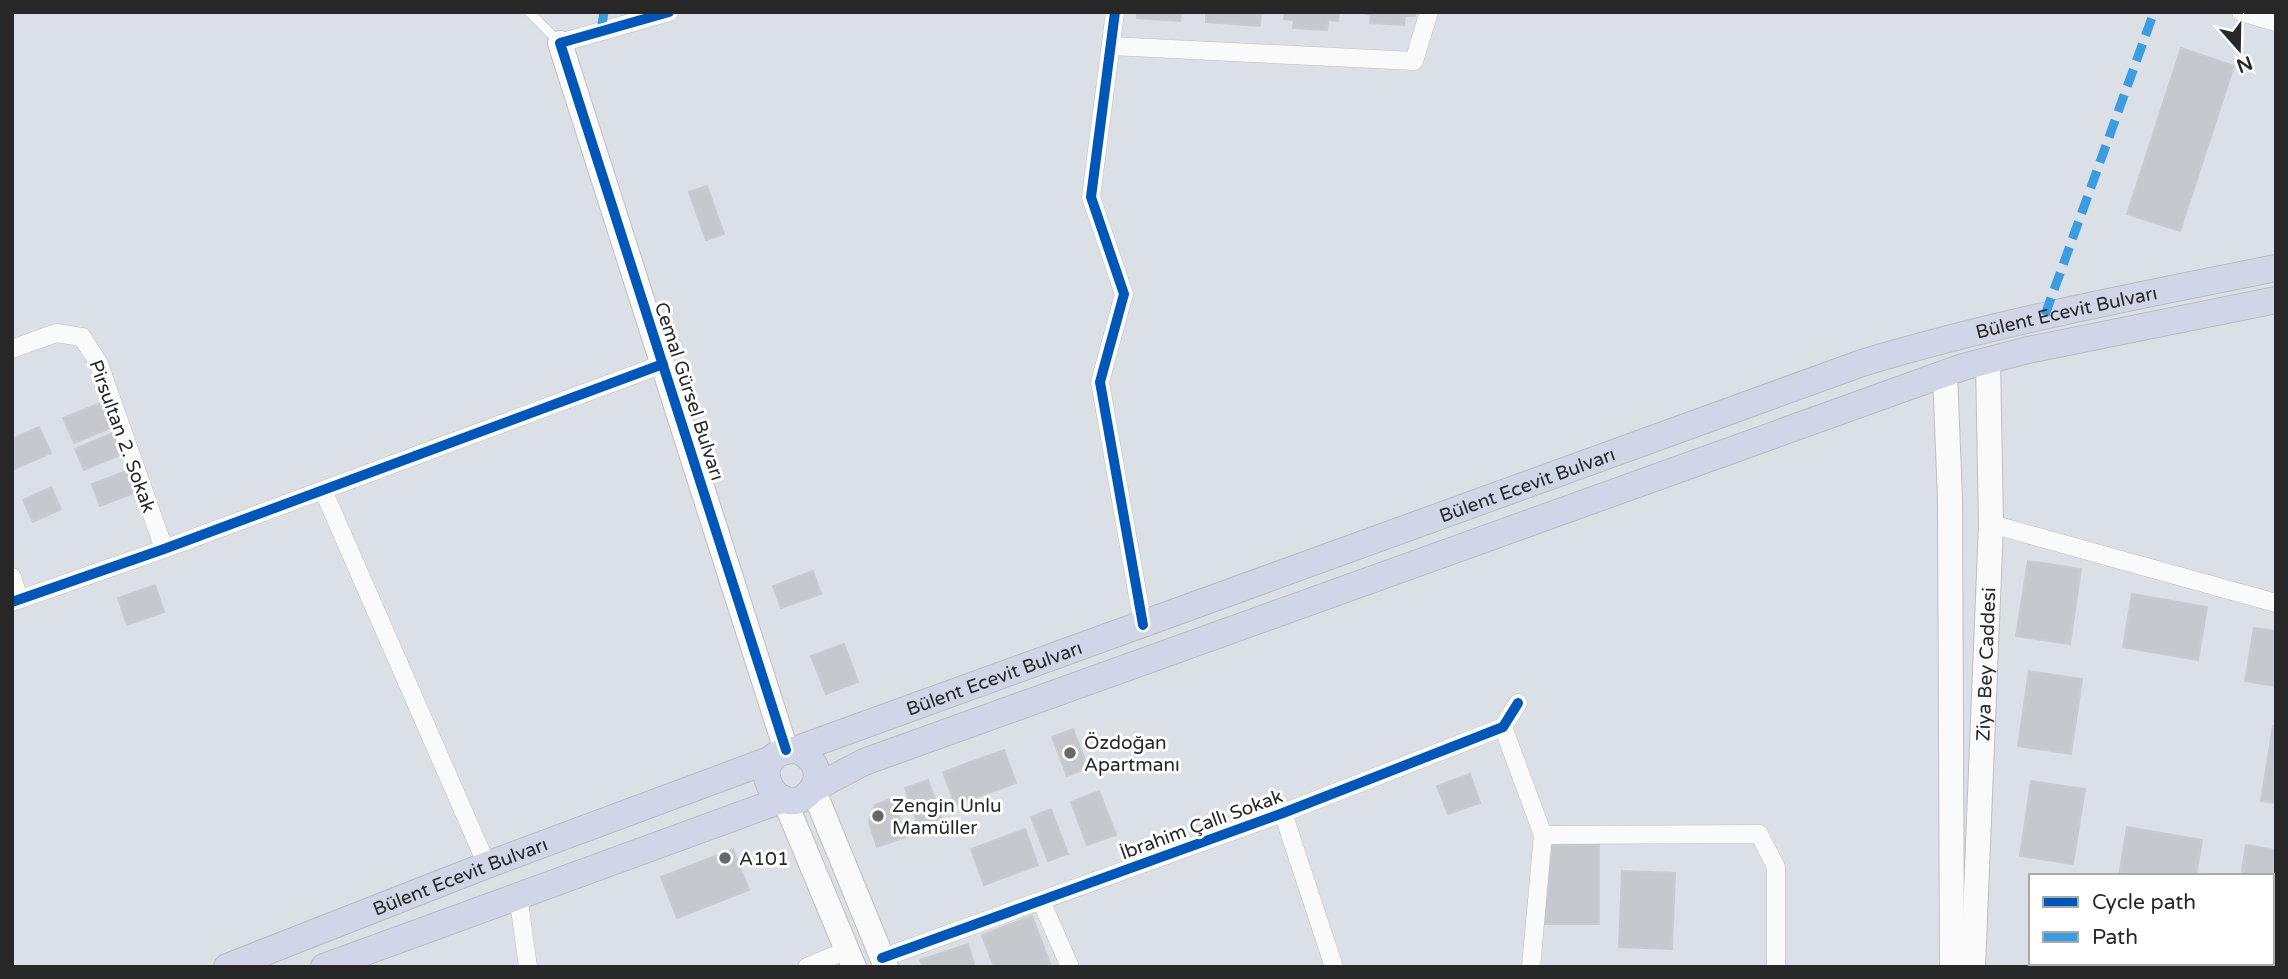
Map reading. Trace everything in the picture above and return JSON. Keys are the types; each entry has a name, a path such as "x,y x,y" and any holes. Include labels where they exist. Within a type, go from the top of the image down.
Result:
{"main road":[{"name":"Bülent Ecevit Bulvarı","path":"227,967 784,753 1862,363 1942,339 2045,315 2276,268"},
{"path":"813,789 816,781 815,764 803,752 784,753 768,766 767,782 777,796 800,799 813,789 864,762 1945,373 2041,347 2276,300"},
{"name":"Bülent Ecevit Bulvarı","path":"324,967 784,799"}],"street":[{"path":"560,43 669,12"},
{"path":"1115,12 1091,197 1124,293 1100,383 1143,625"},
{"path":"1111,47 1414,61 1429,12"},
{"path":"2241,12 2276,22"},
{"name":"Cemal Gürsel Bulvarı","path":"560,43 784,753"},
{"name":"Pirsultan 2. Sokak","path":"12,349 57,333 82,337 99,364 164,549"},
{"name":"Ziya Bey Caddesi","path":"1973,967 1991,524 1988,360"},
{"path":"12,577 16,600 164,549 663,364"},
{"name":"Ziya Bey Caddesi","path":"1945,373 1950,500 1952,967"},
{"path":"323,490 487,866"},
{"path":"1991,524 2276,603"},
{"path":"1518,703 1503,727 1542,835 1531,967"},
{"name":"İbrahim Çallı Sokak","path":"884,962 1041,901 1283,813 1503,727"},
{"path":"813,789 884,962"},
{"path":"784,799 850,958 807,967"},
{"path":"1283,813 1334,967"},
{"path":"1542,835 1759,834 1776,867 1776,967"},
{"path":"518,895 528,967"},
{"path":"1041,901 1070,967"}],"lane":[{"name":"Cemal Gürsel Bulvarı","path":"529,12 560,43"}],"building":[{"path":"1137,12 1181,12 1180,21 1137,18"},
{"path":"1206,12 1261,12 1260,26 1206,22"},
{"path":"1285,12 1339,12 1338,21 1328,20 1327,30 1293,28 1294,20 1284,19"},
{"path":"1361,12 1415,12 1415,16 1405,16 1404,25 1370,23 1371,15"},
{"path":"2181,48 2234,66 2180,231 2127,214"},
{"path":"707,186 724,234 706,240 689,192"},
{"path":"103,402 113,427 74,443 63,418"},
{"path":"39,427 51,453 12,470 12,439"},
{"path":"115,432 125,453 84,470 75,449"},
{"path":"129,470 137,492 100,506 92,484"},
{"path":"51,487 61,509 33,522 23,500"},
{"path":"2028,561 2081,569 2070,644 2016,636"},
{"path":"813,571 821,594 781,608 773,586"},
{"path":"155,585 164,612 127,625 118,598"},
{"path":"2132,594 2207,607 2198,660 2123,647"},
{"path":"2254,628 2276,631 2276,686 2245,681"},
{"path":"844,644 858,682 826,694 811,656"},
{"path":"2029,671 2082,679 2071,754 2018,746"},
{"path":"2273,726 2276,727 2276,803 2261,801"},
{"name":"Özdoğan Apartmanı","path":"1073,729 1088,768 1067,776 1052,737"},
{"path":"1004,750 1016,783 955,805 943,772"},
{"path":"1470,774 1480,803 1448,814 1437,786"},
{"path":"928,780 942,818 918,826 905,788"},
{"path":"2031,781 2085,789 2073,864 2020,856"},
{"path":"1099,791 1116,835 1087,845 1071,802"},
{"path":"893,798 906,837 877,847 869,822 875,805"},
{"path":"1051,809 1068,854 1048,861 1031,817"},
{"path":"2127,827 2202,840 2196,874 2119,874"},
{"path":"1025,829 1038,865 984,885 971,849"},
{"path":"1543,845 1599,845 1599,924 1543,924"},
{"path":"2246,845 2276,850 2276,904 2274,874 2241,874"},
{"path":"733,849 749,890 677,918 661,877"},
{"path":"1622,871 1675,873 1672,949 1619,947"},
{"path":"1032,916 1051,966 994,967 982,935"},
{"path":"968,944 975,967 923,967 920,960"}],"marked path":[{"path":"601,31 604,12"},
{"path":"2045,315 2154,12"}],"cycle path":[{"path":"669,12 560,43 786,750"},
{"path":"1115,12 1091,197 1124,294 1100,382 1143,625"},
{"path":"12,602 164,549 663,364"},
{"path":"882,958 1283,813 1503,727 1518,703"}],"place":[{"name":"Özdoğan Apartmanı","path":"1070,753"},
{"name":"Zengin Unlu Mamüller","path":"878,816"},
{"name":"A101","path":"725,858"}]}
